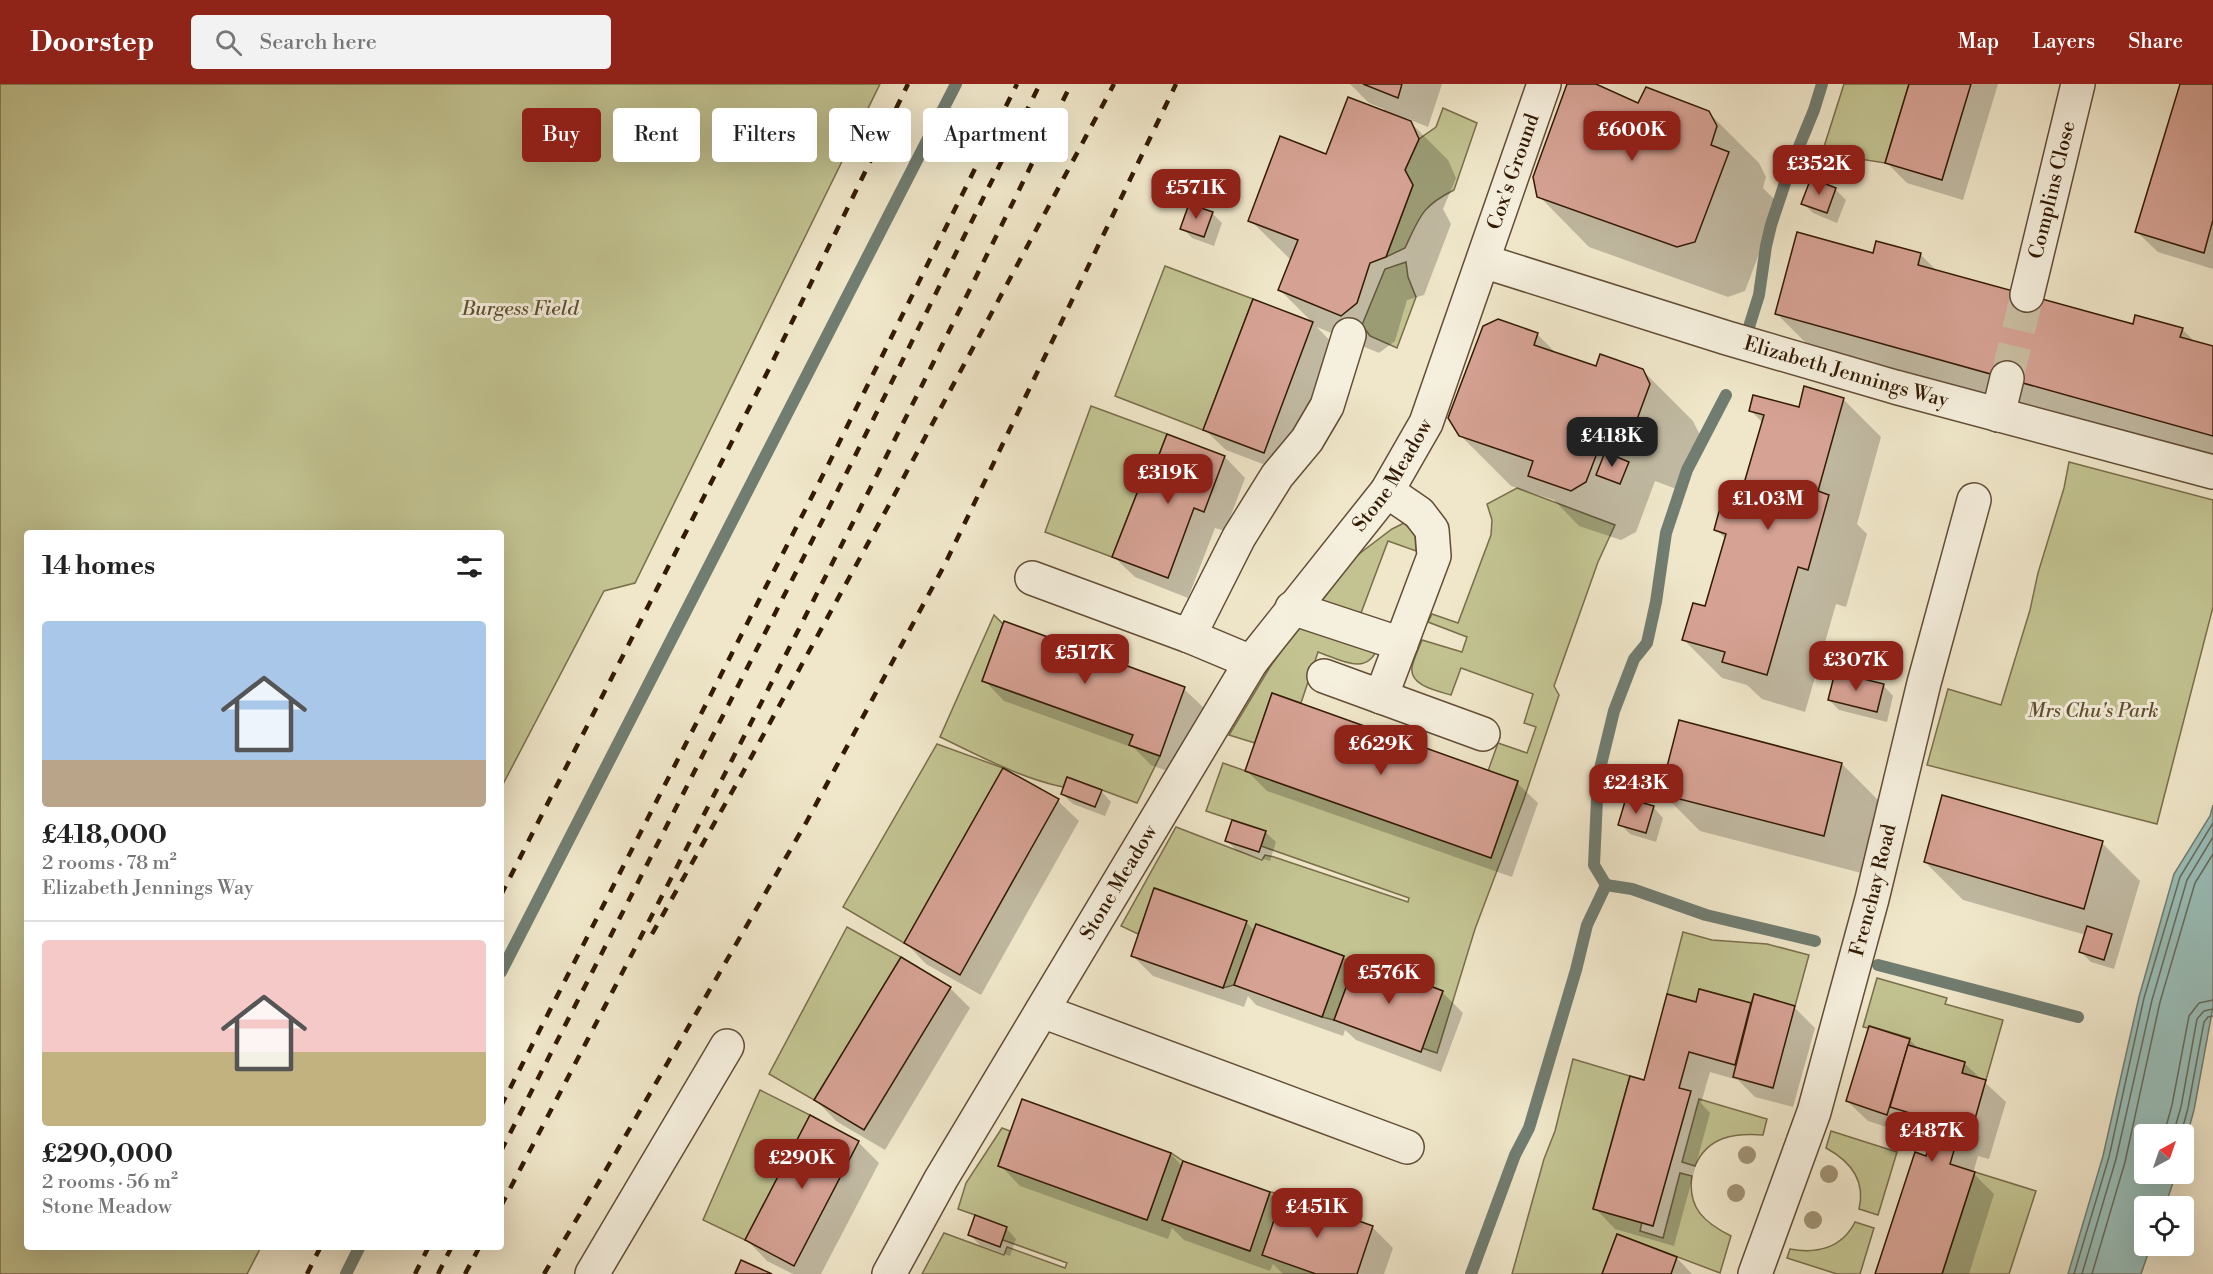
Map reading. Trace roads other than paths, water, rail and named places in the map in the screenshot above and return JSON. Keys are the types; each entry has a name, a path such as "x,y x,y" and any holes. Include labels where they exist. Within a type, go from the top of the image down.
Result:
{"street":[{"name":"Cox's Ground","path":"1483,261 1544,84"},
{"name":"Complins Close","path":"2027,295 2078,84"},
{"name":"Elizabeth Jennings Way","path":"1483,261 1727,338 1998,416 2213,472"},
{"name":"Stone Meadow","path":"889,1274 940,1179 1251,662 1387,491 1426,423 1483,261"},
{"path":"1189,636 1239,537 1276,476 1307,440 1327,406 1349,335"},
{"path":"1998,416 2007,378"},
{"path":"1381,697 1434,556 1432,530 1419,513 1387,491"},
{"name":"Frenchay Road","path":"1755,1274 1814,1112 1850,972 1872,899 1924,683 1974,500"},
{"path":"1032,578 1189,636 1251,662"},
{"path":"1292,608 1401,644"},
{"path":"1324,676 1483,734"},
{"path":"1042,1011 1407,1147"},
{"path":"592,1274 727,1046"}],"water":[{"path":"2213,805 2213,1007 2194,1110 2190,1124 2134,1124 2134,1184 2173,1184 2168,1196 2134,1196 2134,1256 2147,1256 2141,1274 2068,1274 2103,1156 2139,997 2174,874 2210,816"}],"waterway":[{"path":"504,966 956,84"},
{"path":"1748,330 1759,295 1771,225 1822,84"},
{"path":"1606,885 1594,865 1598,777 1614,711 1634,659 1647,643 1656,602 1666,533 1687,470 1726,395"},
{"path":"1471,1274 1515,1155 1529,1128 1587,925 1606,885 1632,889 1706,915 1815,941"},
{"path":"1878,965 2078,1017"},
{"path":"346,1274 358,1250"}],"tunnel":[{"path":"2007,378 2027,295"}],"railway":[{"path":"504,889 771,365 908,84"},
{"path":"504,1100 828,465 1017,84"},
{"path":"504,1145 845,476 1040,84"},
{"path":"504,1200 790,647 1071,84"},
{"path":"652,934 890,503 1114,84"},
{"path":"544,1274 807,821 945,564 1176,84"},
{"path":"307,1274 319,1250"},
{"path":"415,1274 427,1250"},
{"path":"438,1274 450,1250"},
{"path":"465,1274 478,1250"}],"park label":[{"name":"Burgess Field","path":"520,309"},
{"name":"Mrs Chu's Park","path":"2093,711"}]}
